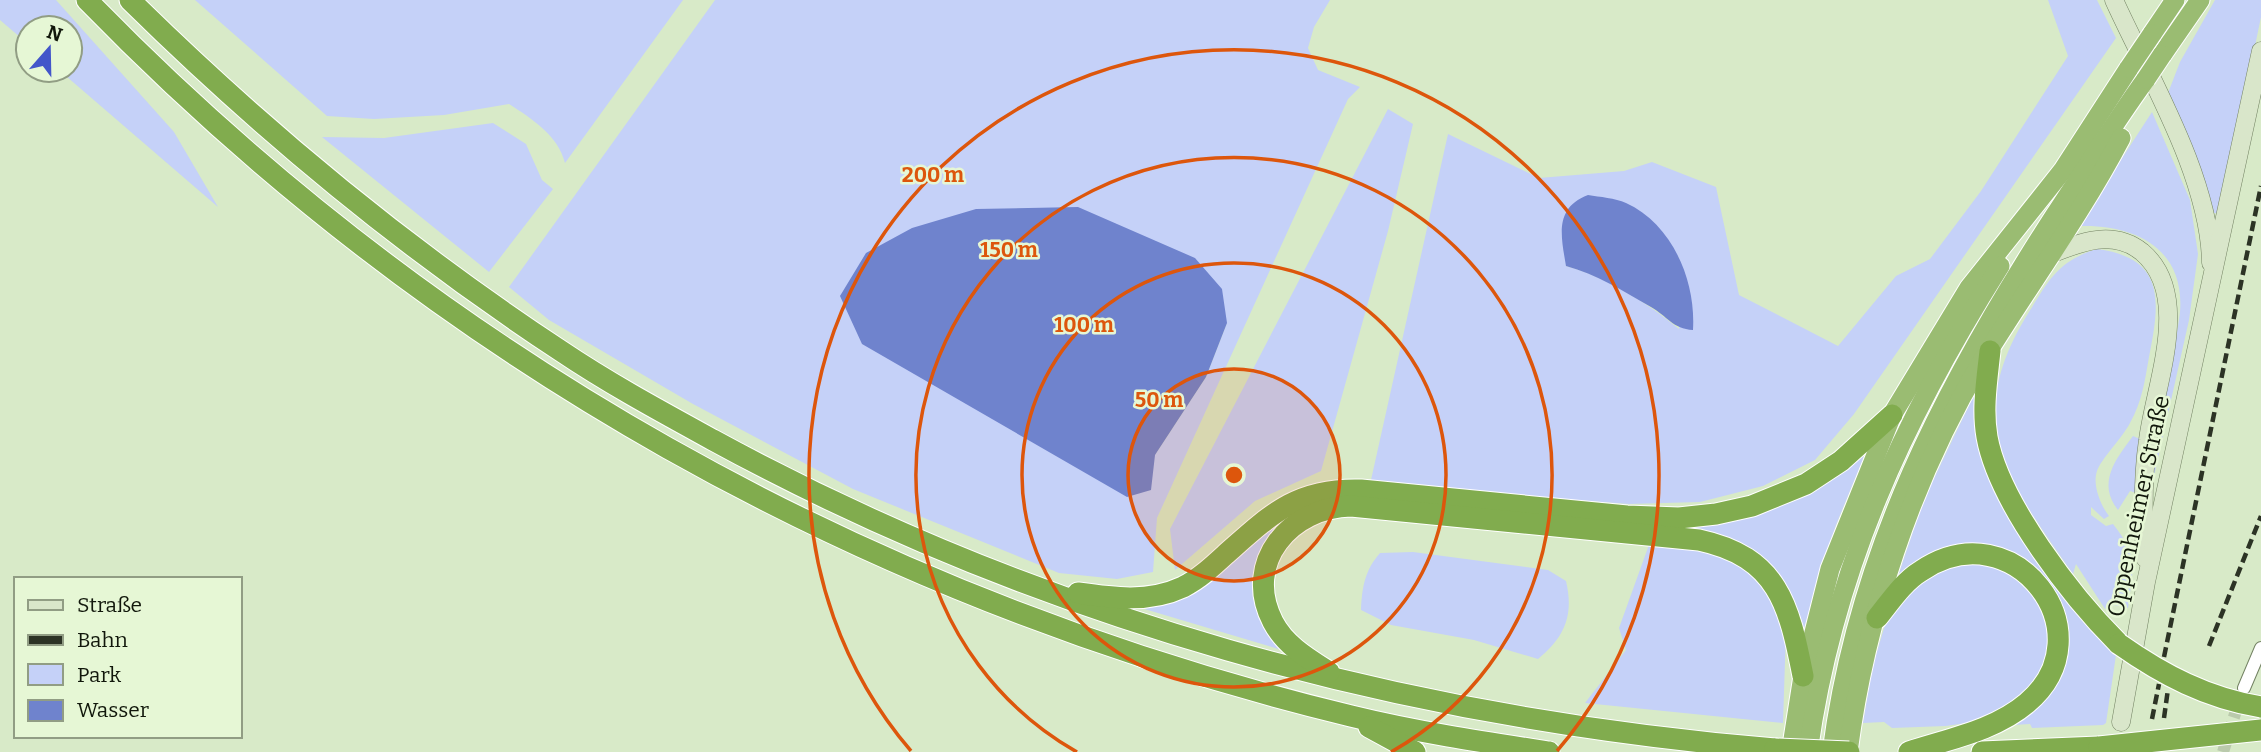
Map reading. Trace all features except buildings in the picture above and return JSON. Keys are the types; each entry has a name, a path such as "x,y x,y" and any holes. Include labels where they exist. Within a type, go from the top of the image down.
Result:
{"highway":[{"path":"87,0 143,57 227,135 315,209 456,317 585,402 669,451 832,534 1037,620 1157,662 1349,716 1549,752"},
{"path":"130,0 256,119 342,193 564,354 776,474 953,556 1040,589 1206,645 1425,701 1570,725 1783,751 1848,752 1858,690 1877,618 1895,554 1922,483 1945,431 1990,351 2117,145 2142,87"},
{"path":"1808,752 1826,649 1848,570 1873,502 1939,368 2049,188 2175,0"},
{"path":"1832,752 1846,670 1871,575 1908,475 1929,429 2006,292 2200,0"},
{"path":"1783,751 1830,569 1892,415 1969,288 2049,188"},
{"path":"1990,351 1985,420 1987,439 2003,482 2047,556 2099,624 2119,644 2185,684 2224,699 2261,707"},
{"path":"1040,589 1132,598 1172,591 1205,572 1282,508 1303,496 1324,491 1361,491 1655,518 1734,511 1786,493 1826,472 1892,415"},
{"path":"1342,681 1296,651 1279,632 1267,605 1265,579 1273,549 1286,530 1322,509 1351,506 1699,540 1734,550 1760,566 1780,595 1794,634 1803,676"},
{"path":"1877,618 1920,571 1941,560 1972,553 2001,558 2024,570 2044,592 2055,617 2057,645 2052,668 2036,695 1991,725 1909,752"},
{"path":"1349,716 1415,752"},
{"path":"1982,752 2098,747 2261,730"}],"main road":[{"path":"2114,0 2199,188 2211,249 2207,301"},
{"path":"2207,301 2261,51"},
{"path":"2051,254 2089,240 2121,242 2149,258 2165,284 2167,329 2147,441 2144,487 2147,582"},
{"name":"Oppenheimer Straße","path":"2120,722 2207,301"}],"street":[{"path":"2244,688 2261,648"}],"green space":[{"path":"0,0 56,0 69,14 14,14 14,32 0,20"},
{"path":"195,0 683,0 565,163 557,144 550,136 509,104 444,115 374,119 327,116"},
{"path":"715,0 1330,0 1314,27 1308,48 1318,70 1360,87 1348,99 1157,518 1153,572 1117,579 1059,573 853,489 693,404 549,320 509,287","holes":["1227,323 1206,377 1155,455"]},
{"path":"2048,0 2097,0 2116,38 1854,414 1815,460 1763,486 1700,502 1629,504 1440,490 1371,480 1448,134 1539,178 1624,171 1652,162 1716,187 1739,295 1838,346 1896,276 1930,259 1981,191 2068,56","holes":["1679,257 1679,329 1626,292 1566,266"]},
{"path":"2215,0 2261,0 2261,17 2220,214 2214,213 2205,182 2168,93 2180,62"},
{"path":"84,31 174,132 218,207 75,84 84,84"},
{"path":"1388,109 1413,124 1388,231 1321,471 1255,501 1175,570 1170,529"},
{"path":"2152,112 2190,200 2198,254 2189,320 2150,494 2161,409 2179,323 2179,290 2174,272 2165,257 2153,245 2121,230 2082,226 2080,223"},
{"path":"493,123 526,144 542,180 553,189 489,272 322,137 384,138"},
{"path":"2097,249 2119,254 2136,262 2147,273 2156,301 2153,337 2137,407 2127,429 2097,471 2098,495 2109,516 2104,519 2091,507 2091,515 2106,526 2113,524 2127,545 2132,563 2128,608 2114,605 2105,609 2076,564 2073,574 2012,479 2001,449 1995,419 1998,386 2008,351 2029,312 2056,273 2073,259"},
{"path":"1974,395 1975,429 1979,449 2001,501 2057,586 2116,655 2106,723 2103,725 2032,728 2030,724 2013,725 2065,644 2003,551 1901,578 1898,576 1924,499"},
{"path":"2133,436 2140,439 2136,493 2130,491 2118,510 2112,500 2109,481 2115,463"},
{"path":"1861,455 1864,457 1836,525 1803,632 1789,595 1775,573 1749,548 1723,538 1645,527 1354,500 1332,502 1294,517 1279,529 1267,544 1260,562 1257,583 1259,606 1264,620 1285,651 1131,605 1171,599 1183,593 1205,580 1280,518 1300,506 1323,499 1351,496 1641,524 1707,521 1763,509 1798,495"},
{"path":"1650,542 1738,558 1768,584 1786,630 1783,723 1585,703 1626,650 1619,628"},
{"path":"1413,552 1548,570 1566,581 1568,615 1561,634 1538,659 1474,640 1391,625 1361,610 1365,579 1380,553"},
{"path":"1967,561 2004,566 2045,608 2051,648 2044,669 2029,691 2006,710 1980,721 1946,726 1892,728 1884,722 1863,723 1872,668 1885,625 1917,582"}],"water":[{"path":"1588,195 1626,203 1642,212 1668,239 1685,273 1693,311 1693,330 1675,325 1651,307 1609,284 1566,266 1562,224 1570,207"},
{"path":"1078,207 1195,258 1222,289 1227,323 1206,377 1155,455 1151,490 1127,497 862,344 840,296 866,253 912,228 976,209"}],"tunnel":[{"path":"2223,752 2240,698"}],"railway":[{"path":"2164,657 2261,186"},
{"path":"2209,646 2261,516"},
{"path":"2152,719 2159,684"},
{"path":"2164,718 2168,689"}]}
